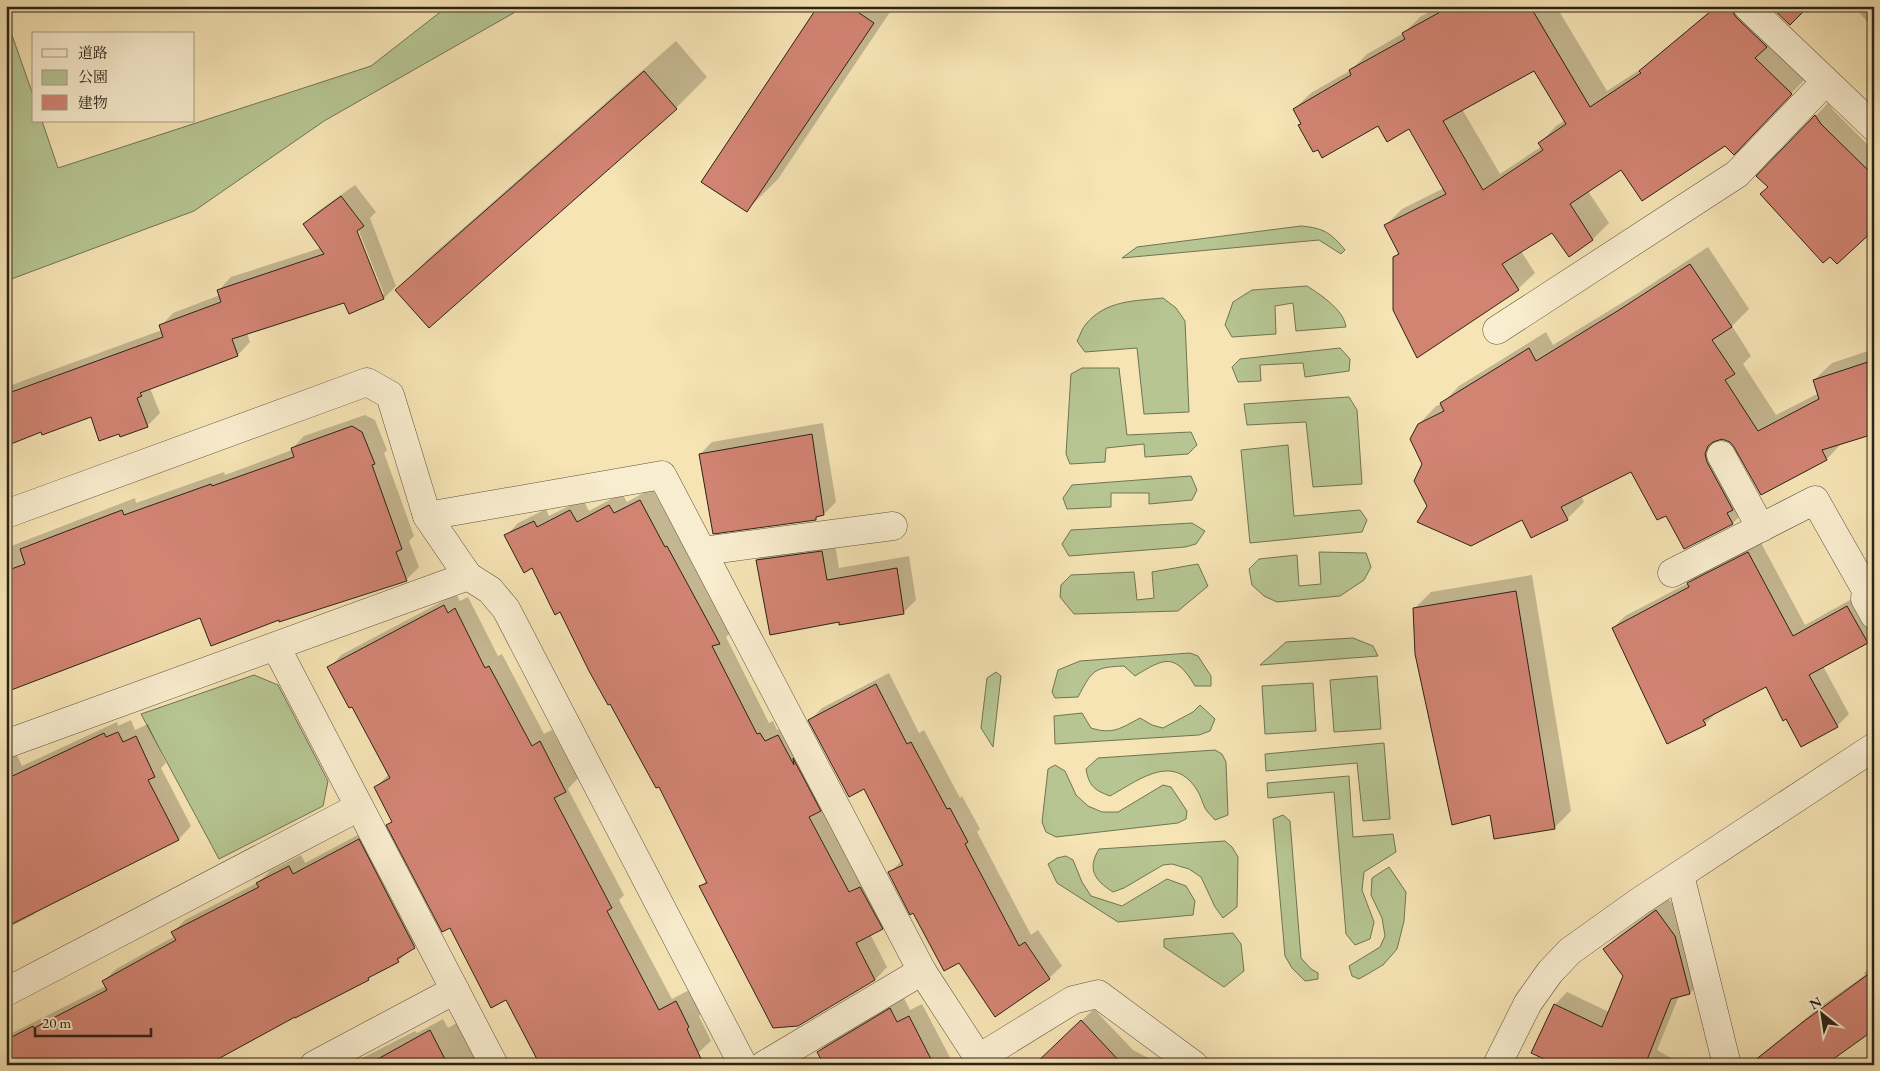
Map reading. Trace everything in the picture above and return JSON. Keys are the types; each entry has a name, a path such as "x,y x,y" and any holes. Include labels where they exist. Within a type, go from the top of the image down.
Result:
{"street":[{"path":"1748,6 1874,127"},
{"path":"1497,330 1737,174 1825,82"},
{"path":"6,514 368,382 390,394 427,516 468,576 490,590 506,609 743,1065"},
{"path":"1721,455 1761,528"},
{"path":"427,516 662,475 922,971 981,1062 1074,1000 1098,994 1194,1065"},
{"path":"1672,573 1815,500 1866,590 1865,599 1874,615"},
{"path":"703,551 893,526"},
{"path":"6,744 468,576"},
{"path":"276,647 494,1065"},
{"path":"1497,1065 1528,1003 1550,972 1570,952 1680,875 1874,747"},
{"path":"6,992 359,807"},
{"path":"1680,875 1718,1060"},
{"path":"764,1065 922,971"},
{"path":"314,1065 456,990"}],"green space":[{"path":"448,6 515,6 517,11 324,121 194,211 6,281 6,18 32,92 32,122 42,122 58,168 371,66"},
{"path":"1301,226 1316,228 1326,232 1345,250 1341,254 1319,240 1122,258 1137,247"},
{"path":"1307,286 1325,298 1336,309 1346,327 1296,331 1293,303 1275,306 1276,334 1232,337 1225,325 1233,302 1252,290"},
{"path":"1163,298 1176,308 1185,321 1189,412 1144,414 1137,348 1085,352 1077,341 1085,326 1103,310 1132,301"},
{"path":"1340,348 1350,359 1349,371 1305,377 1303,363 1260,365 1261,381 1238,382 1232,367 1240,359"},
{"path":"1082,368 1119,368 1127,435 1191,432 1197,445 1188,454 1145,457 1144,444 1106,448 1105,462 1070,464 1066,454 1071,374"},
{"path":"1349,397 1357,410 1362,484 1313,487 1306,422 1247,425 1244,404"},
{"path":"1288,445 1294,516 1360,510 1367,520 1362,532 1250,543 1241,450"},
{"path":"1191,476 1197,490 1192,500 1149,504 1149,493 1111,493 1111,507 1067,509 1063,498 1072,485"},
{"path":"1192,523 1205,531 1196,544 1185,547 1069,556 1062,544 1071,530"},
{"path":"1319,552 1366,553 1371,567 1364,580 1340,596 1277,602 1264,596 1252,585 1249,569 1259,559 1297,555 1299,586 1321,584"},
{"path":"1198,564 1208,586 1178,611 1074,614 1060,597 1061,585 1071,575 1134,572 1137,600 1154,598 1152,572"},
{"path":"1353,638 1373,646 1378,656 1260,665 1286,642"},
{"path":"1190,653 1198,656 1211,676 1211,686 1195,686 1188,675 1175,663 1161,662 1135,676 1124,666 1100,669 1087,681 1078,697 1055,698 1052,692 1058,670 1080,661"},
{"path":"996,672 1001,676 993,747 981,728 987,678"},
{"path":"254,675 278,685 328,781 323,806 219,859 141,714"},
{"path":"1377,676 1381,729 1334,732 1330,680"},
{"path":"1313,683 1316,731 1265,734 1262,686"},
{"path":"1200,705 1215,719 1210,731 1199,735 1055,744 1054,716 1082,713 1091,728 1105,731 1117,729 1140,718 1152,725 1163,728 1193,712"},
{"path":"1384,743 1390,819 1363,821 1357,763 1266,771 1265,754"},
{"path":"1215,750 1222,754 1226,762 1228,815 1215,820 1206,809 1197,790 1188,779 1177,773 1167,771 1155,773 1132,783 1110,796 1093,787 1086,769 1098,758"},
{"path":"1055,765 1065,771 1076,795 1088,806 1102,812 1118,812 1163,785 1171,787 1187,811 1186,819 1178,823 1056,837 1046,832 1042,822 1048,769"},
{"path":"1349,776 1353,837 1393,834 1396,852 1364,872 1362,890 1374,922 1370,939 1355,945 1346,934 1334,792 1268,798 1267,783"},
{"path":"1283,815 1290,821 1301,958 1311,969 1318,973 1318,979 1305,981 1292,968 1285,956 1273,819"},
{"path":"1225,841 1232,847 1238,857 1237,907 1223,918 1215,907 1201,877 1189,869 1172,864 1163,865 1124,888 1113,892 1101,883 1094,874 1093,862 1099,849"},
{"path":"1066,856 1073,860 1082,882 1091,896 1122,906 1167,879 1186,886 1195,901 1193,915 1118,922 1057,883 1048,864 1057,858"},
{"path":"1389,867 1406,892 1404,921 1397,949 1383,965 1359,979 1352,976 1349,966 1380,947 1385,936 1382,918 1371,895 1372,878"},
{"path":"1233,933 1241,944 1244,971 1224,987 1164,947 1164,939"}],"building":[{"path":"818,6 849,6 874,23 747,212 701,182"},
{"path":"1451,6 1530,6 1590,107 1641,73 1639,71 1717,6 1732,6 1732,11 1736,17 1767,47 1755,58 1792,94 1734,155 1725,146 1642,201 1621,170 1570,204 1593,240 1569,257 1552,233 1502,264 1519,290 1417,358 1393,310 1393,257 1399,254 1384,225 1446,194 1409,129 1387,142 1378,126 1322,158 1318,150 1313,152 1298,125 1301,124 1293,109 1351,75 1349,70 1405,39 1402,33","holes":["1534,71 1566,124 1538,143 1543,150 1483,190 1443,121"]},
{"path":"1770,6 1809,6 1790,25"},
{"path":"644,71 677,109 429,328 395,290"},
{"path":"1815,115 1821,124 1874,176 1874,230 1837,264 1830,257 1823,263 1760,194 1768,187 1756,176"},
{"path":"341,196 364,226 357,231 384,299 349,314 344,303 232,339 238,356 140,393 142,396 137,398 148,427 120,437 119,434 99,441 91,417 42,435 41,432 6,446 6,394 163,337 159,325 221,302 217,290 324,254 303,224"},
{"path":"1690,264 1732,327 1712,340 1735,374 1725,380 1758,431 1819,399 1813,380 1874,360 1874,434 1822,450 1827,460 1761,495 1730,442 1722,439 1713,442 1708,446 1705,454 1707,462 1733,510 1727,513 1733,524 1684,549 1666,516 1657,520 1631,472 1561,507 1568,520 1531,538 1522,520 1471,546 1417,522 1427,506 1414,481 1422,464 1410,439 1418,424 1444,411 1440,403 1529,348 1536,361"},
{"path":"352,426 362,432 375,464 372,465 402,549 396,552 407,581 279,622 279,620 211,646 200,618 6,692 6,571 25,564 20,549 122,510 124,515 294,457 291,448"},
{"path":"812,434 824,515 816,517 816,520 713,534 699,454"},
{"path":"640,500 720,644 712,646 757,734 760,733 765,741 778,735 794,765 793,758 821,811 809,817 849,892 860,887 883,929 856,943 875,980 798,1026 773,1028 699,886 707,883 659,787 656,788 610,704 608,705 560,612 555,615 532,568 524,573 504,535 534,521 537,527 570,510 577,522 609,505 614,513"},
{"path":"822,551 827,580 897,568 904,614 839,625 839,622 770,635 756,560"},
{"path":"1748,552 1793,636 1847,606 1868,643 1809,675 1838,727 1801,747 1786,719 1783,721 1766,687 1703,720 1706,725 1667,744 1612,628 1689,587 1687,583"},
{"path":"1516,591 1555,829 1494,839 1490,815 1452,825 1415,654 1413,608"},
{"path":"444,605 448,613 455,608 485,668 489,666 532,746 540,741 566,792 554,798 612,908 607,911 659,1010 676,1001 704,1065 540,1065 506,1000 491,1008 450,928 442,932 386,825 392,822 374,787 390,778 352,707 349,708 327,667"},
{"path":"876,684 907,744 911,742 947,809 950,808 968,842 965,844 1019,946 1025,942 1050,979 995,1017 959,963 944,971 913,913 910,915 888,872 903,865 864,789 849,797 808,720"},
{"path":"118,732 123,742 136,736 155,777 148,780 179,840 6,927 6,779 104,733 106,737"},
{"path":"359,839 415,948 397,959 399,962 368,978 369,980 295,1017 207,1065 6,1065 6,1040 33,1026 34,1028 107,990 102,981 176,940 171,932 259,887 256,883 289,866 293,874"},
{"path":"1656,910 1675,936 1690,994 1671,999 1645,1065 1557,1065 1531,1053 1554,1004 1602,1027 1623,976 1603,949"},
{"path":"1874,970 1874,1030 1825,1065 1749,1065 1803,1022"},
{"path":"890,1008 897,1022 909,1016 934,1065 824,1065 817,1052"},
{"path":"1081,1020 1123,1065 1034,1065"},
{"path":"430,1030 448,1065 367,1065"}]}
